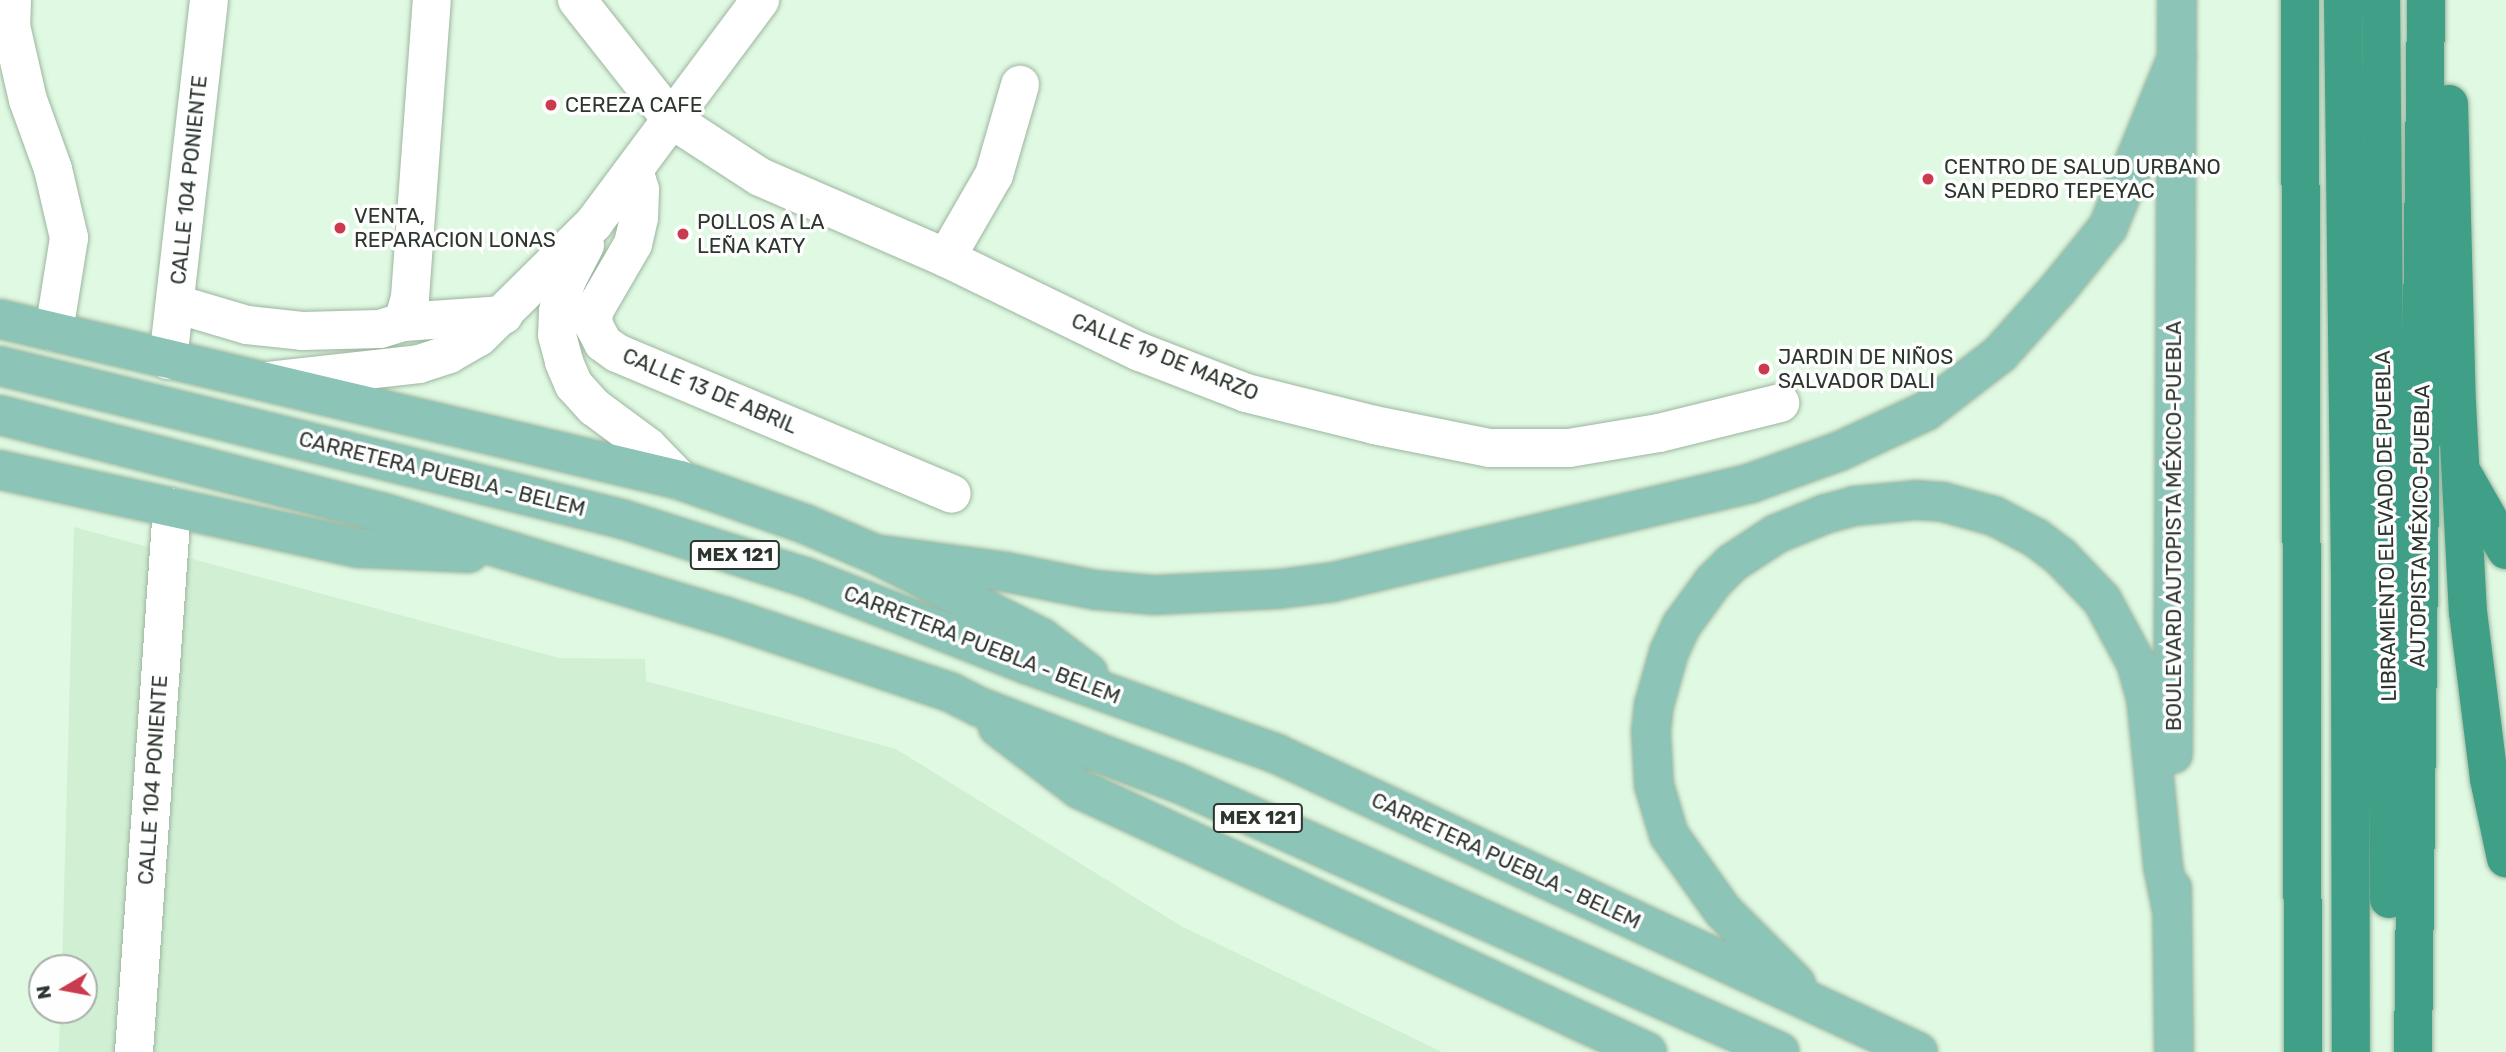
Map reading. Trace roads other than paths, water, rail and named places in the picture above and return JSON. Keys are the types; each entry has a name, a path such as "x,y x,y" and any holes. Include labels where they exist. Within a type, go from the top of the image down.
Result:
{"highway":[{"path":"2300,0 2303,1052"},
{"name":"LIBRAMIENTO ELEVADO DE PUEBLA","path":"2343,0 2350,575 2351,1052"},
{"name":"LIBRAMIENTO ELEVADO DE PUEBLA","path":"2381,0 2390,1052"},
{"name":"AUTOPISTA MÉXICO-PUEBLA","path":"2413,1052 2426,0"},
{"path":"2446,0 2461,470 2477,696 2489,779 2506,858"},
{"path":"2461,470 2505,547"}],"main road":[{"name":"BOULEVARD AUTOPISTA MÉXICO-PUEBLA","path":"2174,1052 2172,911 2177,0"},
{"path":"875,554 1006,572 1096,590 1154,595 1279,589 1333,582 1751,483 1840,451 1926,411 2000,354 2058,289 2108,227 2177,57"},
{"path":"0,319 680,480 805,524 875,554 1042,638 1120,698"},
{"name":"CARRETERA PUEBLA - BELEM","path":"0,366 169,410 436,471 622,519 805,577 1120,698 1277,754 1918,1052"},
{"name":"MEX 121","path":"0,415 381,512 724,616 950,692 977,706 1191,788 1780,1052"},
{"path":"0,470 359,548 523,555"},
{"path":"1836,1015 1758,949 1694,874 1665,823 1654,785 1651,759 1652,719 1660,679 1681,626 1696,602 1732,563 1753,548 1825,514 1854,506 1905,500 1943,502 1970,508 1994,516 2036,538 2083,577 2121,631 2136,663 2146,698 2163,866 2172,911"},
{"path":"977,706 1008,737 1079,789 1647,1052"}],"street":[{"path":"12,0 11,26 28,100 53,169 69,238 54,332"},
{"name":"CALLE 104 PONIENTE","path":"168,360 209,0"},
{"path":"402,322 410,298 432,0"},
{"path":"577,0 671,119"},
{"path":"258,382 419,364 449,354 479,337 594,223 760,0"},
{"path":"946,258 994,175 1020,85"},
{"name":"CALLE 19 DE MARZO","path":"671,119 760,177 946,258 1140,352 1246,393 1374,425 1489,448 1569,448 1659,433 1780,403"},
{"name":"CALLE 13 DE ABRIL","path":"634,170 640,190 639,218 633,244 594,311 593,324 603,343 617,353 952,494"},
{"path":"594,223 566,282 558,311 557,335 564,362 574,385 594,407 648,447 680,480"},
{"path":"176,304 247,325 302,331 380,329 402,322 504,315"},
{"name":"CALLE 104 PONIENTE","path":"134,1052 172,507"}],"place":[{"name":"CEREZA CAFE","path":"551,105"},
{"name":"CENTRO DE SALUD URBANO SAN PEDRO TEPEYAC","path":"1928,179"},
{"name":"VENTA, REPARACION LONAS","path":"340,228"},
{"name":"POLLOS A LA LEÑA KATY","path":"683,234"},
{"name":"JARDIN DE NIÑOS SALVADOR DALI","path":"1764,369"}]}
